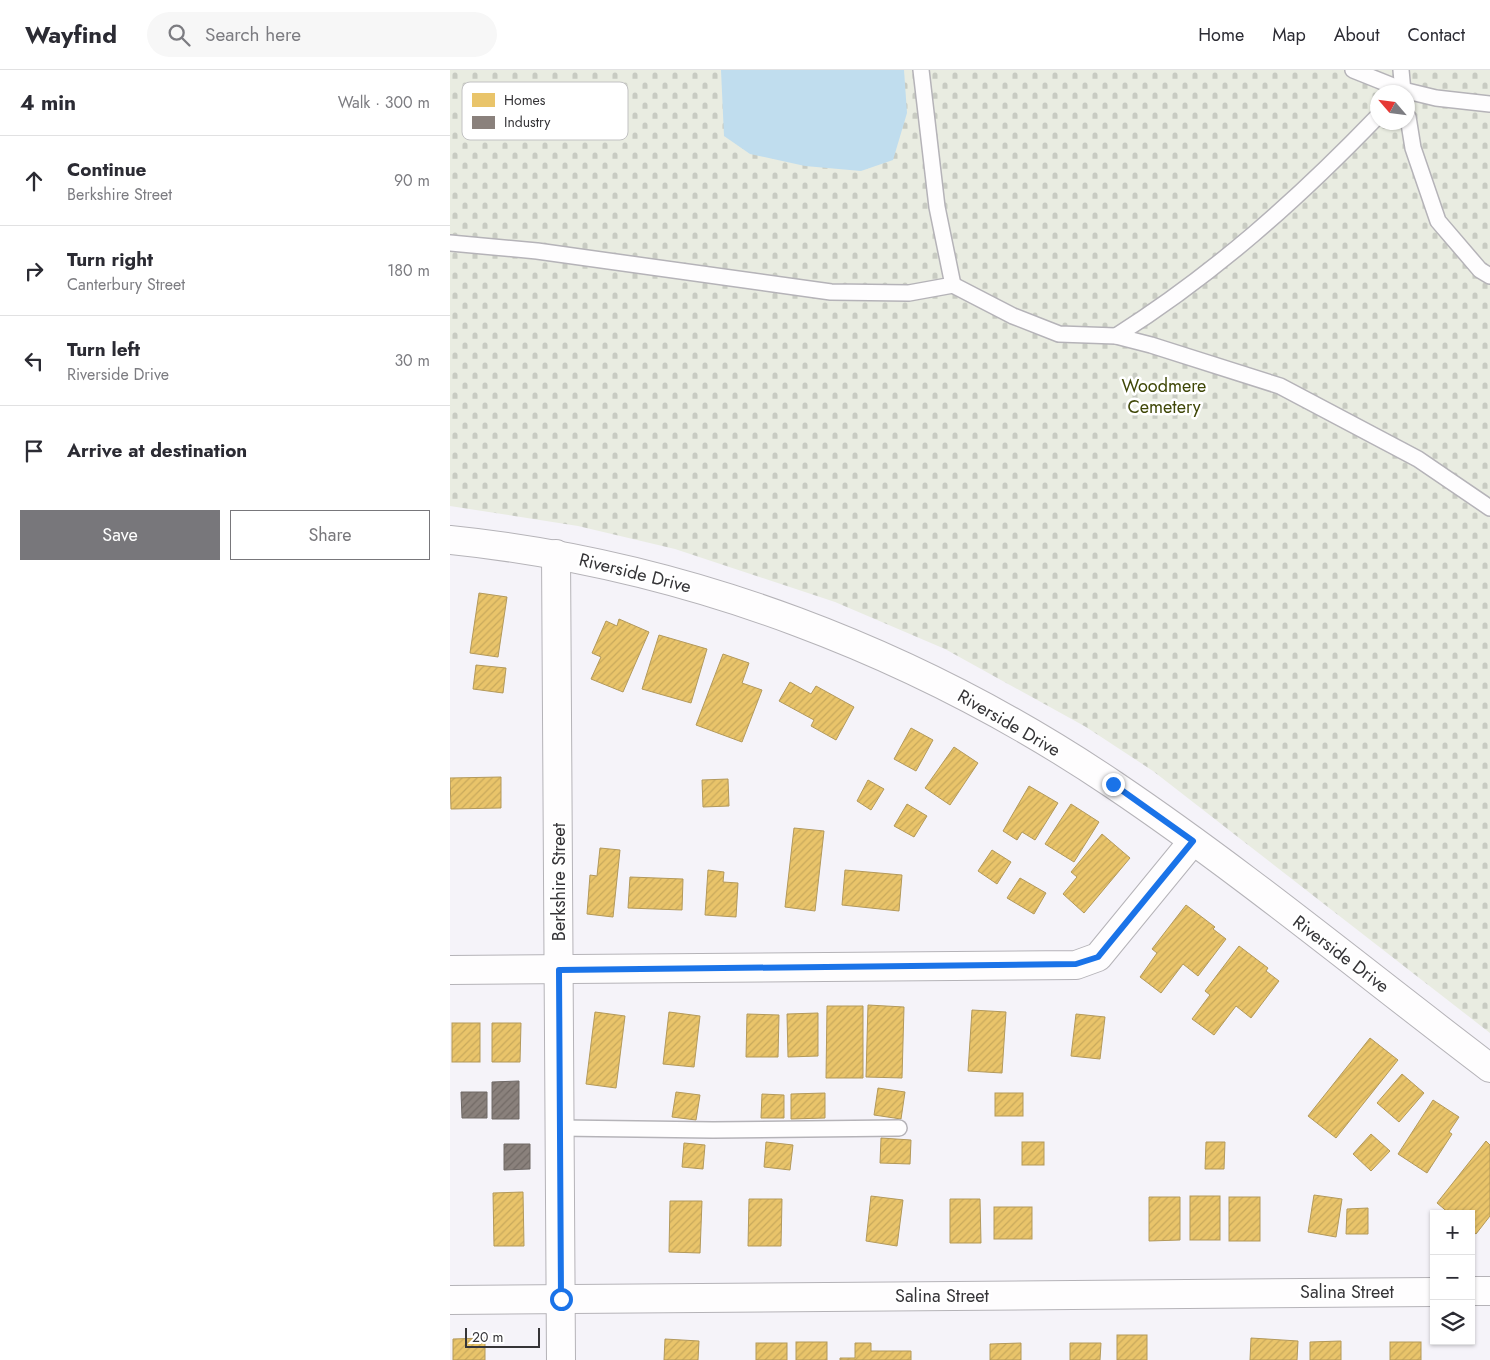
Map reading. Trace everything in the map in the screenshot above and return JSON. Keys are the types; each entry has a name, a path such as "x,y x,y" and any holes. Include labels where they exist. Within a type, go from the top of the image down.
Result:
{"street":[{"name":"Riverside Drive","path":"450,540 556,554 647,574 723,596 799,622 878,655 956,692 1038,738 1113,784 1193,841 1490,1068"},
{"name":"Berkshire Street","path":"556,554 561,1360"},
{"path":"450,970 1076,964 1098,957 1193,841"},
{"path":"1475,1291 1490,1291"},
{"name":"Salina Street","path":"450,1300 1430,1292"}],"lane":[{"path":"921,70 937,207 954,285"},
{"path":"1353,70 1386,85"},
{"path":"1401,70 1402,85"},
{"path":"1415,94 1490,104"},
{"path":"1116,336 1148,316 1203,276 1280,213 1370,124"},
{"path":"1410,130 1413,148 1438,221 1480,270 1490,276"},
{"path":"450,243 538,251 831,292 909,293 954,285 1013,316 1059,334 1116,336 1151,345 1280,386 1418,459 1490,508"},
{"path":"560,1128 713,1130 899,1128"}],"green space":[{"name":"Woodmere Cemetery","path":"450,70 1490,70 1490,1033 1153,771 1086,727 945,649 835,602 675,549 578,526 450,506"}],"water":[{"path":"721,70 904,70 907,113 893,160 861,171 805,166 750,154 724,136"}],"building: Homes":[{"path":"479,593 507,597 498,657 470,653"},
{"path":"619,619 649,632 623,692 591,679 601,657 592,653 606,621 617,626"},
{"path":"659,635 707,649 691,703 642,689"},
{"path":"723,654 749,663 742,683 762,690 742,742 696,725"},
{"path":"476,665 506,668 503,693 473,689"},
{"path":"790,682 811,694 816,686 854,707 836,740 811,726 814,720 779,701"},
{"path":"911,728 933,740 916,771 894,759"},
{"path":"954,747 978,763 950,805 925,788"},
{"path":"501,777 501,808 451,809 450,778"},
{"path":"728,779 729,806 703,807 702,780"},
{"path":"868,780 884,789 871,810 857,801"},
{"path":"1029,786 1058,803 1035,840 1022,832 1017,840 1003,831"},
{"path":"907,804 927,816 914,837 894,826"},
{"path":"1071,804 1099,822 1074,862 1045,844"},
{"path":"794,828 824,831 815,911 785,907"},
{"path":"1102,834 1130,858 1084,913 1063,894 1077,877 1071,872"},
{"path":"600,848 620,850 613,917 587,914 590,875 597,876"},
{"path":"992,850 1011,862 997,884 978,871"},
{"path":"708,870 724,872 723,882 738,883 736,917 705,915"},
{"path":"845,870 902,875 899,911 842,905"},
{"path":"630,877 683,879 682,910 628,908"},
{"path":"1020,878 1046,893 1034,914 1007,898"},
{"path":"1186,905 1215,927 1213,929 1226,939 1198,976 1183,964 1161,993 1140,977 1157,953 1152,949"},
{"path":"1239,946 1268,968 1266,971 1279,981 1251,1018 1236,1006 1214,1035 1192,1019 1210,995 1205,991"},
{"path":"868,1005 904,1007 902,1078 866,1077"},
{"path":"827,1006 863,1006 863,1078 826,1078"},
{"path":"972,1010 1006,1012 1002,1073 968,1071"},
{"path":"595,1012 625,1016 616,1088 586,1084"},
{"path":"669,1012 700,1016 694,1067 663,1064"},
{"path":"818,1013 818,1056 788,1057 787,1014"},
{"path":"747,1014 779,1015 778,1057 746,1057"},
{"path":"1076,1014 1105,1017 1100,1059 1071,1056"},
{"path":"452,1023 480,1023 480,1062 452,1062"},
{"path":"492,1023 521,1023 520,1062 492,1062"},
{"path":"1370,1038 1398,1060 1336,1138 1308,1116"},
{"path":"1402,1074 1424,1093 1399,1122 1377,1103"},
{"path":"878,1088 905,1092 901,1119 874,1115"},
{"path":"676,1092 700,1095 696,1120 672,1117"},
{"path":"825,1093 825,1118 791,1119 791,1094"},
{"path":"995,1093 1023,1093 1023,1116 995,1116"},
{"path":"762,1094 784,1095 784,1118 761,1118"},
{"path":"1433,1100 1459,1117 1449,1132 1452,1134 1427,1173 1398,1154"},
{"path":"1371,1134 1390,1151 1371,1171 1353,1154"},
{"path":"881,1138 911,1140 910,1164 880,1163"},
{"path":"1486,1141 1490,1145 1490,1216 1476,1234 1475,1210 1445,1210 1437,1203"},
{"path":"766,1142 793,1145 790,1170 764,1167"},
{"path":"1022,1142 1044,1142 1044,1165 1022,1165"},
{"path":"1206,1142 1225,1142 1224,1169 1205,1169"},
{"path":"684,1143 705,1145 703,1169 682,1167"},
{"path":"523,1192 524,1246 494,1246 493,1193"},
{"path":"1314,1195 1342,1199 1336,1237 1308,1232"},
{"path":"871,1196 903,1200 897,1246 866,1241"},
{"path":"1190,1196 1220,1196 1220,1240 1190,1240"},
{"path":"1149,1197 1180,1197 1180,1240 1149,1241"},
{"path":"1229,1197 1260,1197 1260,1241 1229,1241"},
{"path":"749,1199 782,1199 781,1246 748,1246"},
{"path":"950,1199 980,1199 981,1243 950,1243"},
{"path":"670,1201 702,1201 700,1253 669,1252"},
{"path":"994,1207 1032,1207 1032,1239 994,1239"},
{"path":"1368,1208 1368,1234 1346,1234 1347,1209"},
{"path":"1117,1335 1147,1335 1147,1360 1117,1360"},
{"path":"485,1338 485,1360 453,1360 453,1339"},
{"path":"1251,1338 1298,1341 1297,1360 1250,1360"},
{"path":"665,1339 699,1341 698,1360 664,1360"},
{"path":"1341,1341 1341,1360 1310,1360 1310,1342"},
{"path":"796,1342 827,1342 827,1360 796,1360"},
{"path":"1390,1342 1421,1342 1421,1360 1390,1360"},
{"path":"756,1343 787,1343 787,1360 756,1360"},
{"path":"855,1343 871,1343 871,1351 911,1351 911,1360 840,1360 840,1358 855,1358"},
{"path":"1021,1343 1021,1360 990,1360 990,1344"},
{"path":"1070,1343 1101,1343 1100,1360 1070,1360"}],"building: Industry":[{"path":"519,1081 519,1119 492,1119 492,1082"},
{"path":"461,1092 487,1092 487,1118 462,1118"},
{"path":"504,1144 530,1144 530,1169 504,1170"}],"route":[{"path":"561,1299 559,970 1076,964 1098,957 1193,841 1113,784"}]}
